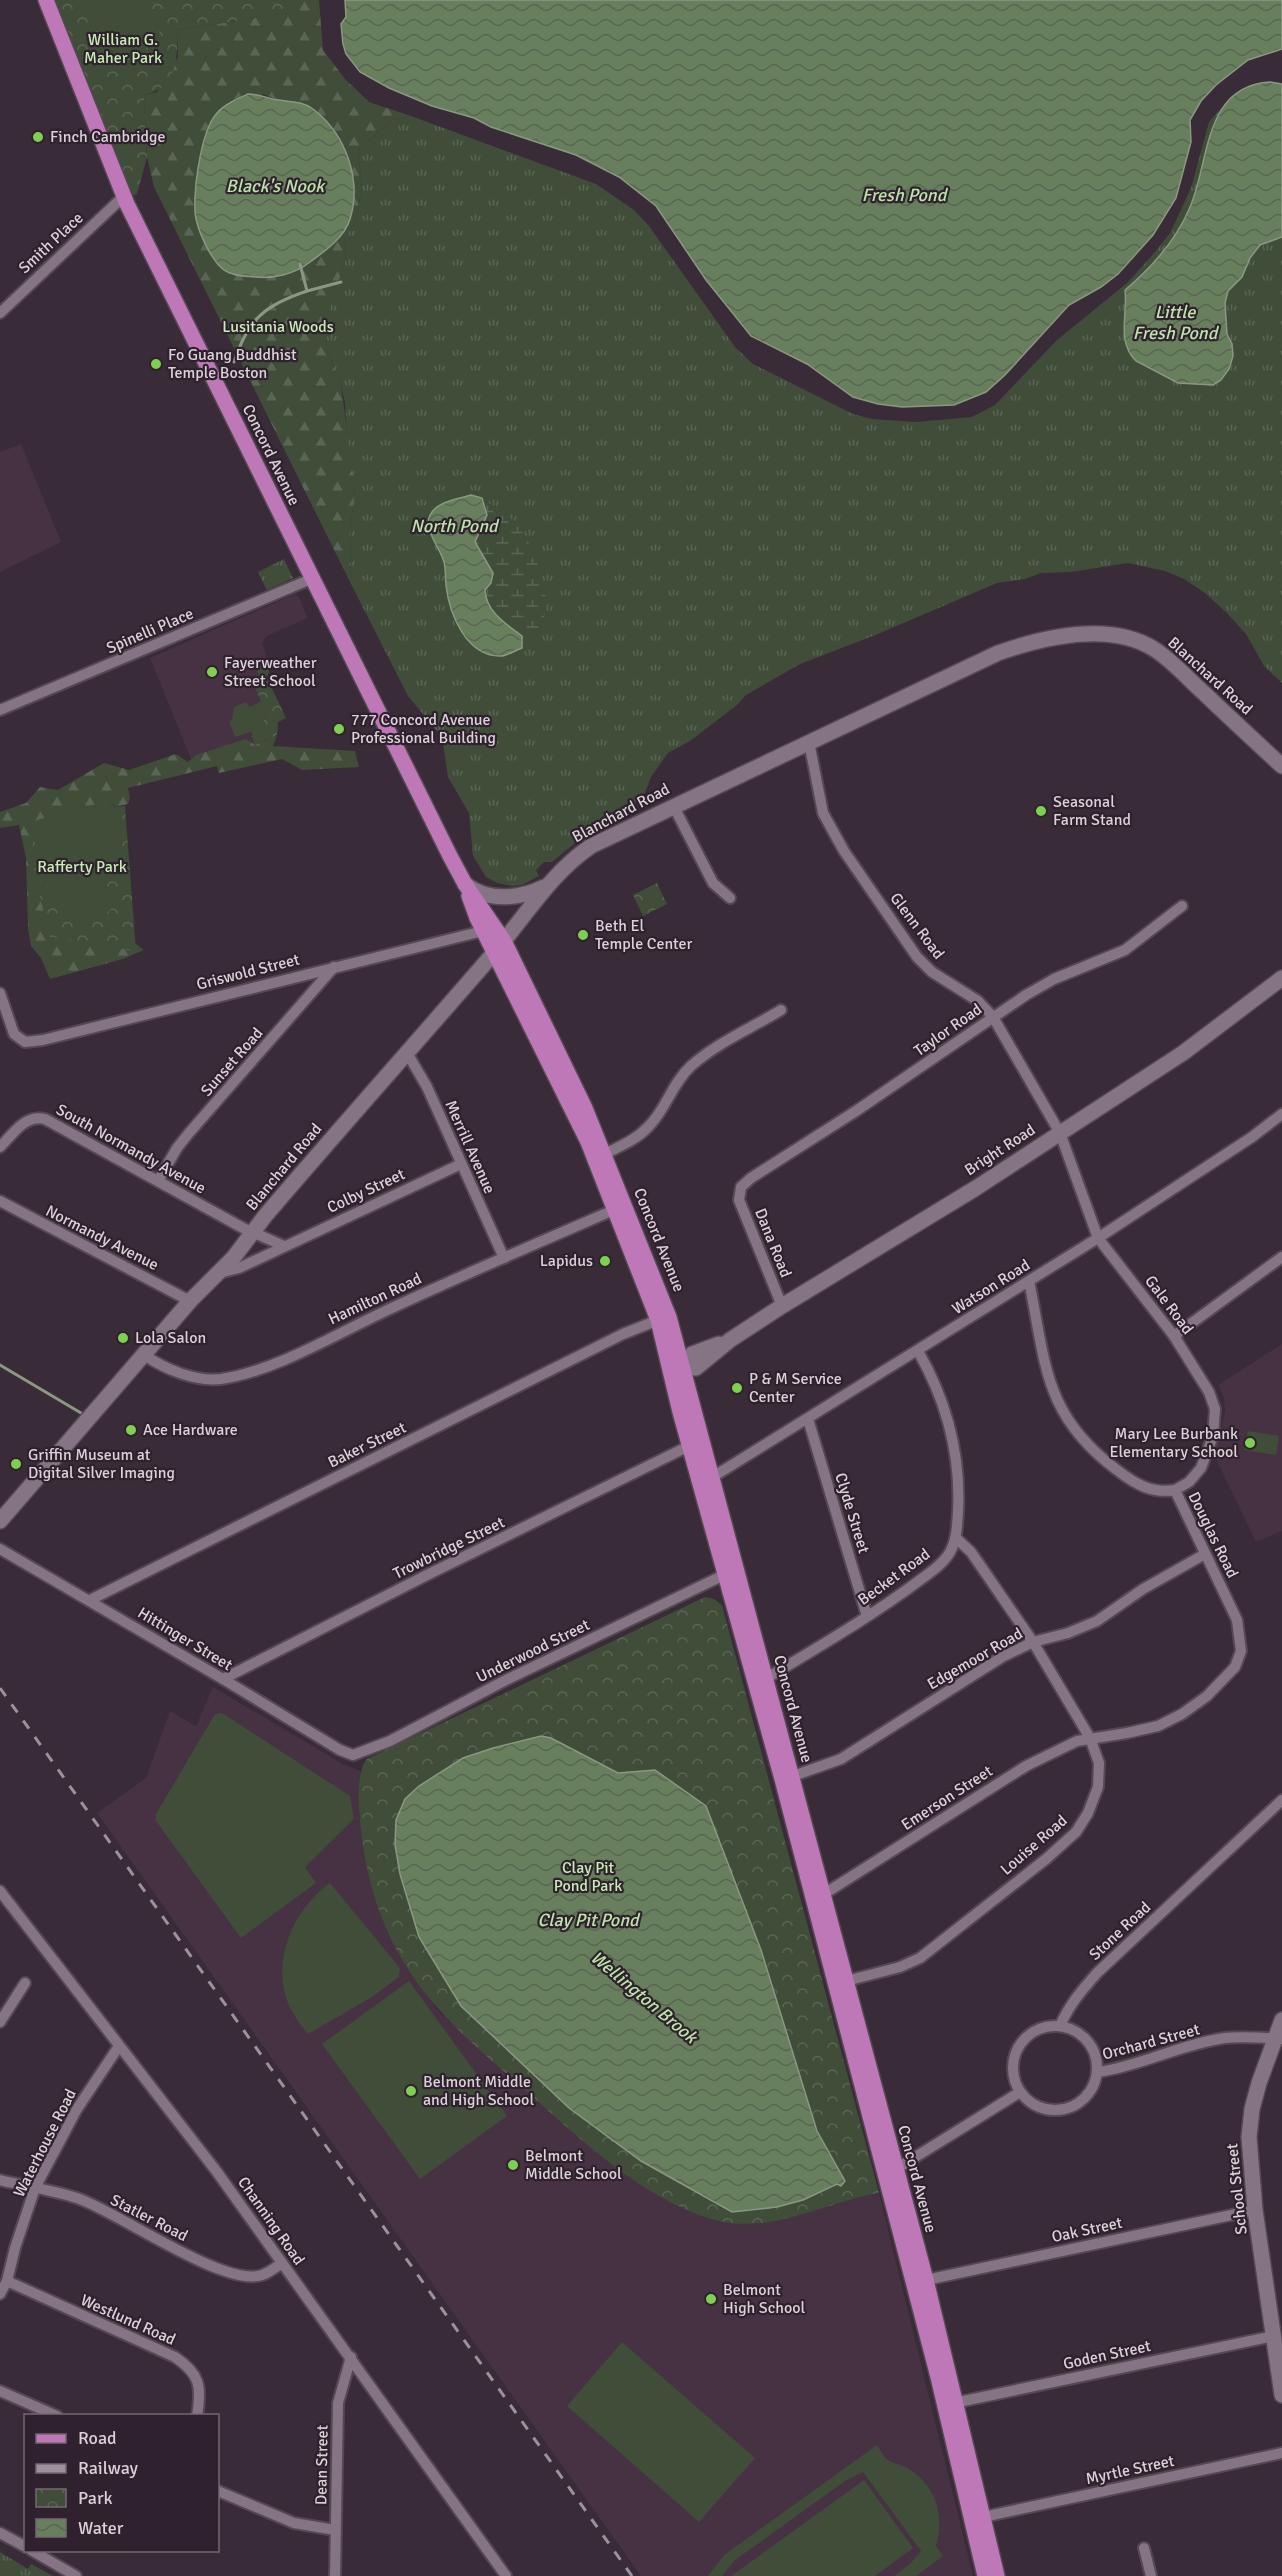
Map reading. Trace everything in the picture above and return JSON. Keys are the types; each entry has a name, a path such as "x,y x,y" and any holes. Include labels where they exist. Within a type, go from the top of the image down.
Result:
{"main road":[{"name":"Concord Avenue","path":"46,0 124,196 311,579 605,1154 663,1318 787,1777 997,2576"},
{"name":"Concord Avenue","path":"465,884 474,914 483,931 499,946 575,1112 663,1318"},
{"name":"Concord Avenue","path":"841,1983 926,2280 985,2576"}],"street":[{"name":"Smith Place","path":"0,313 124,196"},
{"name":"Spinelli Place","path":"0,710 311,579"},
{"name":"Blanchard Road","path":"0,1521 190,1301 234,1257 406,1051 499,946 547,886 569,862 591,846 673,805 998,653 1026,643 1087,634 1132,640 1153,648 1177,666 1282,766"},
{"name":"Glenn Road","path":"809,742 823,813 844,851 917,957 933,972 978,1001 993,1017 1060,1133"},
{"path":"673,805 713,883 730,898"},
{"path":"465,884 487,896 522,895 547,886"},
{"name":"Taylor Road","path":"741,1191 741,1187 751,1178 875,1098 993,1017 1054,980 1125,950 1182,906"},
{"name":"Griswold Street","path":"0,993 14,1034 21,1040 43,1040 483,931"},
{"name":"Sunset Road","path":"158,1181 177,1148 189,1133 334,967"},
{"name":"Bright Road","path":"676,1370 692,1354 730,1340 1060,1133 1183,1053 1282,978"},
{"path":"605,1154 639,1136 650,1125 677,1082 704,1056 732,1035 781,1010"},
{"name":"Merrill Avenue","path":"406,1051 427,1087 504,1258"},
{"name":"Watson Road","path":"706,1481 1098,1238 1252,1137 1282,1114"},
{"name":"South Normandy Avenue","path":"0,1147 29,1119 37,1117 45,1119 253,1232"},
{"name":"Gale Road","path":"1060,1133 1098,1238 1174,1336 1200,1374 1215,1408 1213,1436 1201,1468 1189,1482 1175,1490"},
{"name":"Colby Street","path":"218,1273 238,1268 461,1164"},
{"name":"Dana Road","path":"741,1191 739,1200 782,1306"},
{"name":"Normandy Avenue","path":"0,1201 190,1301"},
{"name":"Hamilton Road","path":"144,1355 169,1369 195,1377 219,1379 242,1374 277,1362 616,1209"},
{"path":"253,1232 284,1246"},
{"path":"1174,1336 1282,1257"},
{"name":"Douglas Road","path":"1029,1281 1041,1355 1054,1394 1072,1427 1094,1453 1123,1475 1146,1489 1161,1492 1175,1490 1237,1620 1241,1652 1235,1667 1207,1696 1174,1718 1158,1725 1127,1733 1090,1738"},
{"name":"Baker Street","path":"90,1600 623,1334 663,1318"},
{"name":"Becket Road","path":"761,1681 867,1616 936,1568 950,1553 956,1538 959,1486 955,1453 937,1389 918,1351"},
{"name":"Clyde Street","path":"808,1419 867,1616"},
{"name":"Trowbridge Street","path":"223,1679 695,1443"},
{"name":"Louise Road","path":"841,1983 920,1958 1076,1832 1089,1813 1098,1787 1098,1763 1090,1738 1033,1642 971,1552 956,1538"},
{"name":"Hittinger Street","path":"0,1549 90,1600 340,1750 353,1755"},
{"name":"Edgemoor Road","path":"787,1777 841,1759 963,1680 1033,1642 1068,1633 1097,1621 1143,1589 1205,1554"},
{"name":"Underwood Street","path":"353,1755 390,1741 508,1679 731,1572"},
{"name":"Emerson Street","path":"818,1897 1026,1766 1069,1744 1090,1738"},
{"name":"Stone Road","path":"1060,2026 1067,2010 1097,1973 1282,1800"},
{"name":"Channing Road","path":"0,1891 217,2172 506,2576"},
{"path":"0,2022 25,1983"},
{"name":"School Street","path":"1282,2020 1278,2039 1252,2109 1249,2137 1255,2210 1275,2305 1274,2336 1282,2395"},
{"path":"896,2169 1020,2092 1013,2071 1018,2048 1034,2031 1060,2026 1081,2034 1097,2060 1098,2072"},
{"name":"Orchard Street","path":"1020,2092 1027,2100 1041,2108 1058,2110 1071,2108 1089,2094 1098,2072 1115,2070 1180,2049 1225,2038 1278,2039"},
{"name":"Waterhouse Road","path":"0,2294 7,2281 15,2248 35,2188 77,2109 119,2046"},
{"name":"Statler Road","path":"0,2180 78,2198 142,2232 229,2273 248,2277 262,2275 282,2263"},
{"name":"Oak Street","path":"926,2280 1255,2210"},
{"name":"Westlund Road","path":"7,2281 175,2357 188,2366 198,2380 200,2399 197,2414"},
{"name":"Goden Street","path":"951,2403 1274,2336"},
{"name":"Dean Street","path":"335,2576 338,2403 351,2357"},
{"path":"0,2391 55,2414"},
{"name":"Myrtle Street","path":"983,2517 1282,2453"},
{"path":"219,2491 294,2523 335,2530"},
{"path":"0,2533 24,2546"},
{"path":"1144,2548 1151,2576"},
{"path":"34,2552 76,2576"}],"shaded area":[{"path":"21,444 61,542 0,572 0,452"},
{"name":"Fayerweather Street School","path":"295,594 299,597 308,618 267,636 262,643 270,667 267,678 286,718 278,722 277,735 244,751 191,759 150,658"},
{"name":"Mary Lee Burbank Elementary School","path":"1282,1344 1282,1531 1256,1542 1215,1457 1225,1411 1224,1398 1218,1385"},
{"name":"Belmont Middle and High School","path":"213,1687 341,1763 360,1771 359,1816 406,1966 439,2012 610,2163 665,2198 715,2219 736,2223 879,2193 973,2576 641,2576 97,1813 146,1778 170,1711 196,1726"}],"green space":[{"name":"William G. Maher Park","path":"46,0 288,0 288,13 177,30 176,61 169,79 163,86 144,95 147,157 137,194 125,199"},
{"path":"86,0 147,0 163,42 109,62"},
{"name":"Lusitania Woods","path":"288,0 319,0 323,50 345,79 369,102 411,116 391,120 358,151 362,188 355,223 346,236 345,261 331,305 326,348 341,385 355,491 350,530 351,584 154,187 147,157 144,95 157,92 178,57 177,30 287,13","holes":["263,94 277,100 312,108 326,121 346,151 348,227 324,250 301,267 274,275 240,275 200,155 207,129 217,113"]},
{"path":"1270,82 1282,84 1282,683 1264,666 1246,634 1227,613 1205,593 1184,579 1165,571 1128,563 1071,572 1041,573 1025,579 997,583 873,636 800,664 746,695 737,705 690,741 668,753 651,777 645,793 634,804 603,826 586,834 552,862 544,862 536,870 539,876 522,885 512,886 497,883 486,877 473,856 469,813 448,777 442,737 408,696 351,584 350,530 355,491 348,453 345,403 341,385 326,348 330,304 345,261 346,236 355,223 362,188 358,151 391,120 411,116 596,184 634,210 649,226 735,347 753,364 853,414 872,419 916,422 972,417 995,405 1056,341 1128,282 1170,233 1191,188 1209,122 1233,95 1250,85"},
{"path":"482,498 517,523 535,554 547,602 541,634 522,648 521,636 498,617 486,598 485,590 491,583 489,564 482,557 475,542 487,515"},
{"path":"284,559 293,578 267,590 258,572"},
{"path":"269,659 270,667 267,678 286,718 278,722 277,735 254,745 251,729 262,724 266,714 252,679 259,675 254,665"},
{"path":"261,701 266,714 262,724 251,729 251,732 235,737 229,721 232,720 234,707 246,702 250,707"},
{"path":"277,735 273,746 355,751 359,767 302,770 282,759 219,773 217,766 128,788 130,798 128,804 115,807 110,801 124,935 144,950 123,959 50,979 41,958 31,946 28,929 26,858 19,825 0,828 0,812 26,803 40,787 58,790 104,763 129,770 176,754 188,762 196,755 246,739 255,745"},
{"path":"110,801 119,824 122,869 114,868 98,882 118,902 100,920 95,915 82,927 71,914 84,902 81,898 60,917 35,853 37,832 62,815"},
{"name":"Rafferty Park","path":"125,806 136,951 50,937 34,873 32,822 51,815"},
{"path":"657,883 667,904 643,916 633,895"},
{"path":"1248,1431 1279,1436 1276,1455 1244,1450"},
{"name":"Clay Pit Pond","path":"705,1597 714,1599 722,1605 879,2193 798,2216 757,2223 736,2224 715,2220 662,2198 637,2183 591,2148 446,2017 418,1984 389,1934 366,1865 359,1813 359,1782 363,1765 367,1759"},
{"path":"222,1713 350,1796 354,1819 305,1867 316,1883 241,1938 156,1821 156,1814 215,1714"},
{"path":"330,1883 400,1968 399,1977 372,1997 308,2034 299,2023 285,1994 282,1976 283,1958 295,1924 305,1908 316,1894"},
{"path":"409,1981 507,2116 420,2179 322,2044"},
{"path":"622,2342 755,2458 699,2522 567,2406"},
{"path":"877,2445 886,2459 907,2468 918,2476 932,2493 939,2513 939,2535 936,2546 943,2556 916,2576 894,2576 910,2564 921,2551 863,2472 845,2481 734,2561 722,2576 708,2576 724,2555"},
{"path":"864,2480 913,2548 875,2576 731,2576"},
{"path":"0,2552 28,2569 31,2564 53,2576 0,2576"}],"water":[{"name":"Fresh Pond","path":"345,0 1282,0 1282,49 1248,60 1216,85 1201,101 1190,120 1191,142 1176,198 1153,235 1118,274 1101,287 1069,305 1005,375 986,392 954,405 902,407 878,404 853,397 807,364 751,336 706,280 656,206 619,177 576,155 491,127 474,118 432,106 389,88 360,72 346,54 343,44 341,24 346,17"},
{"name":"Little Fresh Pond","path":"1270,82 1282,84 1282,237 1260,245 1250,258 1242,277 1228,291 1225,303 1227,334 1232,344 1233,356 1229,369 1221,380 1213,385 1178,383 1136,361 1130,353 1126,345 1124,327 1125,290 1162,252 1185,219 1196,189 1212,129 1221,111 1232,97 1248,87"},
{"name":"Black's Nook","path":"248,94 301,103 313,109 334,131 348,159 352,174 353,204 344,232 328,248 304,266 291,273 277,276 243,276 224,270 215,261 208,248 199,229 195,213 198,166 211,122 224,107"},
{"name":"North Pond","path":"471,495 482,498 487,515 475,542 493,573 491,583 485,590 486,598 498,617 522,636 522,648 503,656 489,654 478,649 469,641 455,620 448,596 444,562 429,527 428,521 433,510 449,501"},
{"name":"Clay Pit Pond","path":"541,1736 551,1738 618,1773 655,1770 706,1806 761,1950 817,2131 845,2181 841,2186 837,2184 803,2200 777,2207 732,2212 641,2161 569,2108 461,2006 419,1937 400,1874 395,1845 396,1820 405,1799 419,1786 463,1758"}],"waterway":[{"path":"234,362 245,335 260,316 280,302 307,291 300,264"},
{"path":"307,291 341,282"},
{"name":"Wellington Brook","path":"0,1365 81,1413"}],"railway":[{"path":"0,1688 632,2576"}],"place":[{"name":"Finch Cambridge","path":"38,137"},
{"name":"Fo Guang Buddhist Temple Boston","path":"156,364"},
{"name":"Fayerweather Street School","path":"212,672"},
{"name":"777 Concord Avenue Professional Building","path":"339,729"},
{"name":"Seasonal Farm Stand","path":"1041,811"},
{"name":"Beth El Temple Center","path":"583,935"},
{"name":"Lapidus","path":"605,1261"},
{"name":"Lola Salon","path":"123,1338"},
{"name":"P & M Service Center","path":"737,1388"},
{"name":"Ace Hardware","path":"131,1430"},
{"name":"Mary Lee Burbank Elementary School","path":"1250,1443"},
{"name":"Griffin Museum at Digital Silver Imaging","path":"16,1464"},
{"name":"Belmont Middle and High School","path":"411,2091"},
{"name":"Belmont Middle School","path":"513,2165"},
{"name":"Belmont High School","path":"711,2299"}],"park label":[{"name":"Clay Pit Pond Park","path":"588,1877"}]}
